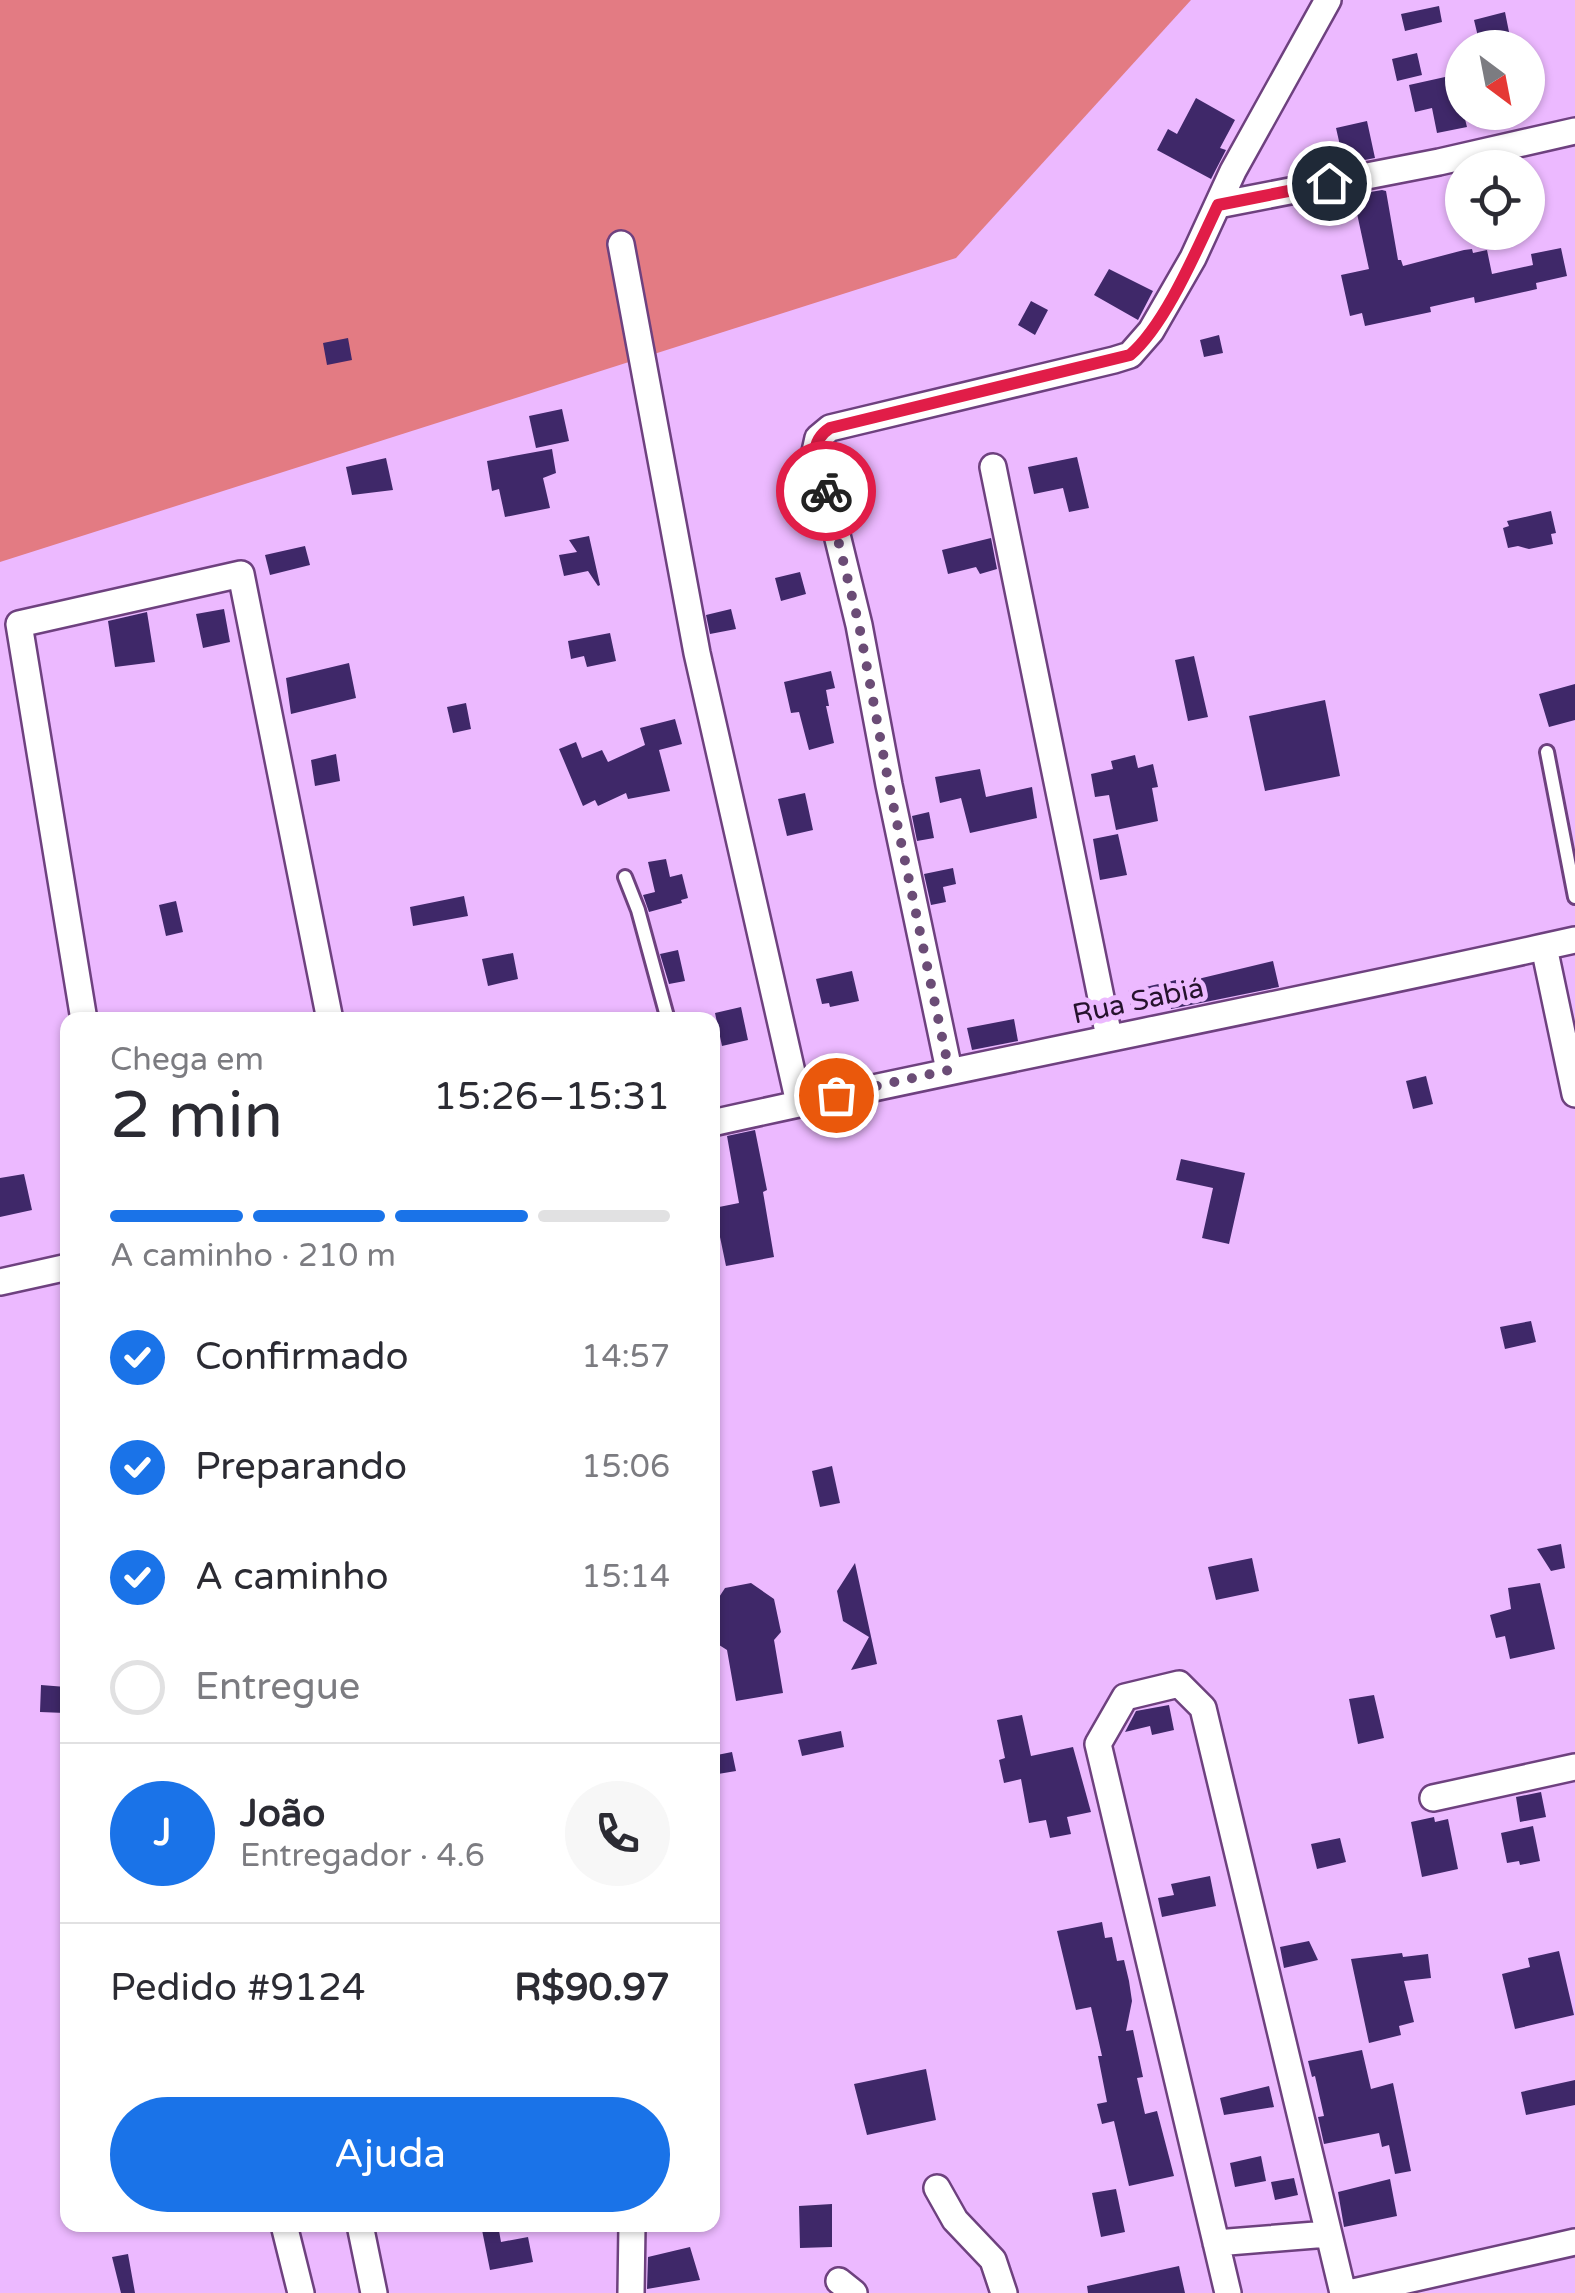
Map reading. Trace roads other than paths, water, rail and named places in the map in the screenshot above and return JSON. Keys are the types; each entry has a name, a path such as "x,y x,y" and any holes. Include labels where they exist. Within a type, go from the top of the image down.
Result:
{"street":[{"path":"949,1070 859,625 814,456 818,438 830,428 1130,355 1152,331 1193,258 1328,0"},
{"path":"1218,205 1439,162 1575,130"},
{"path":"621,244 697,653 799,1103"},
{"path":"993,467 1109,1037"},
{"path":"83,1012 19,624 242,574 328,1012"},
{"name":"Rua Sabiá","path":"720,1120 1109,1037 1372,986 1575,940"},
{"path":"1544,947 1575,1094"},
{"path":"0,1282 60,1269"},
{"path":"1228,2293 1098,1744 1125,1697 1179,1684 1203,1708 1328,2234 1346,2293 1575,2242"},
{"path":"1433,1798 1575,1767"},
{"path":"937,2188 954,2220 993,2260 1004,2293"},
{"path":"286,2232 301,2293"},
{"path":"361,2232 374,2293"},
{"path":"630,2293 632,2232"},
{"path":"1216,2243 1328,2234"}],"lane":[{"path":"1547,752 1575,898"},
{"path":"625,877 666,1012"}]}
